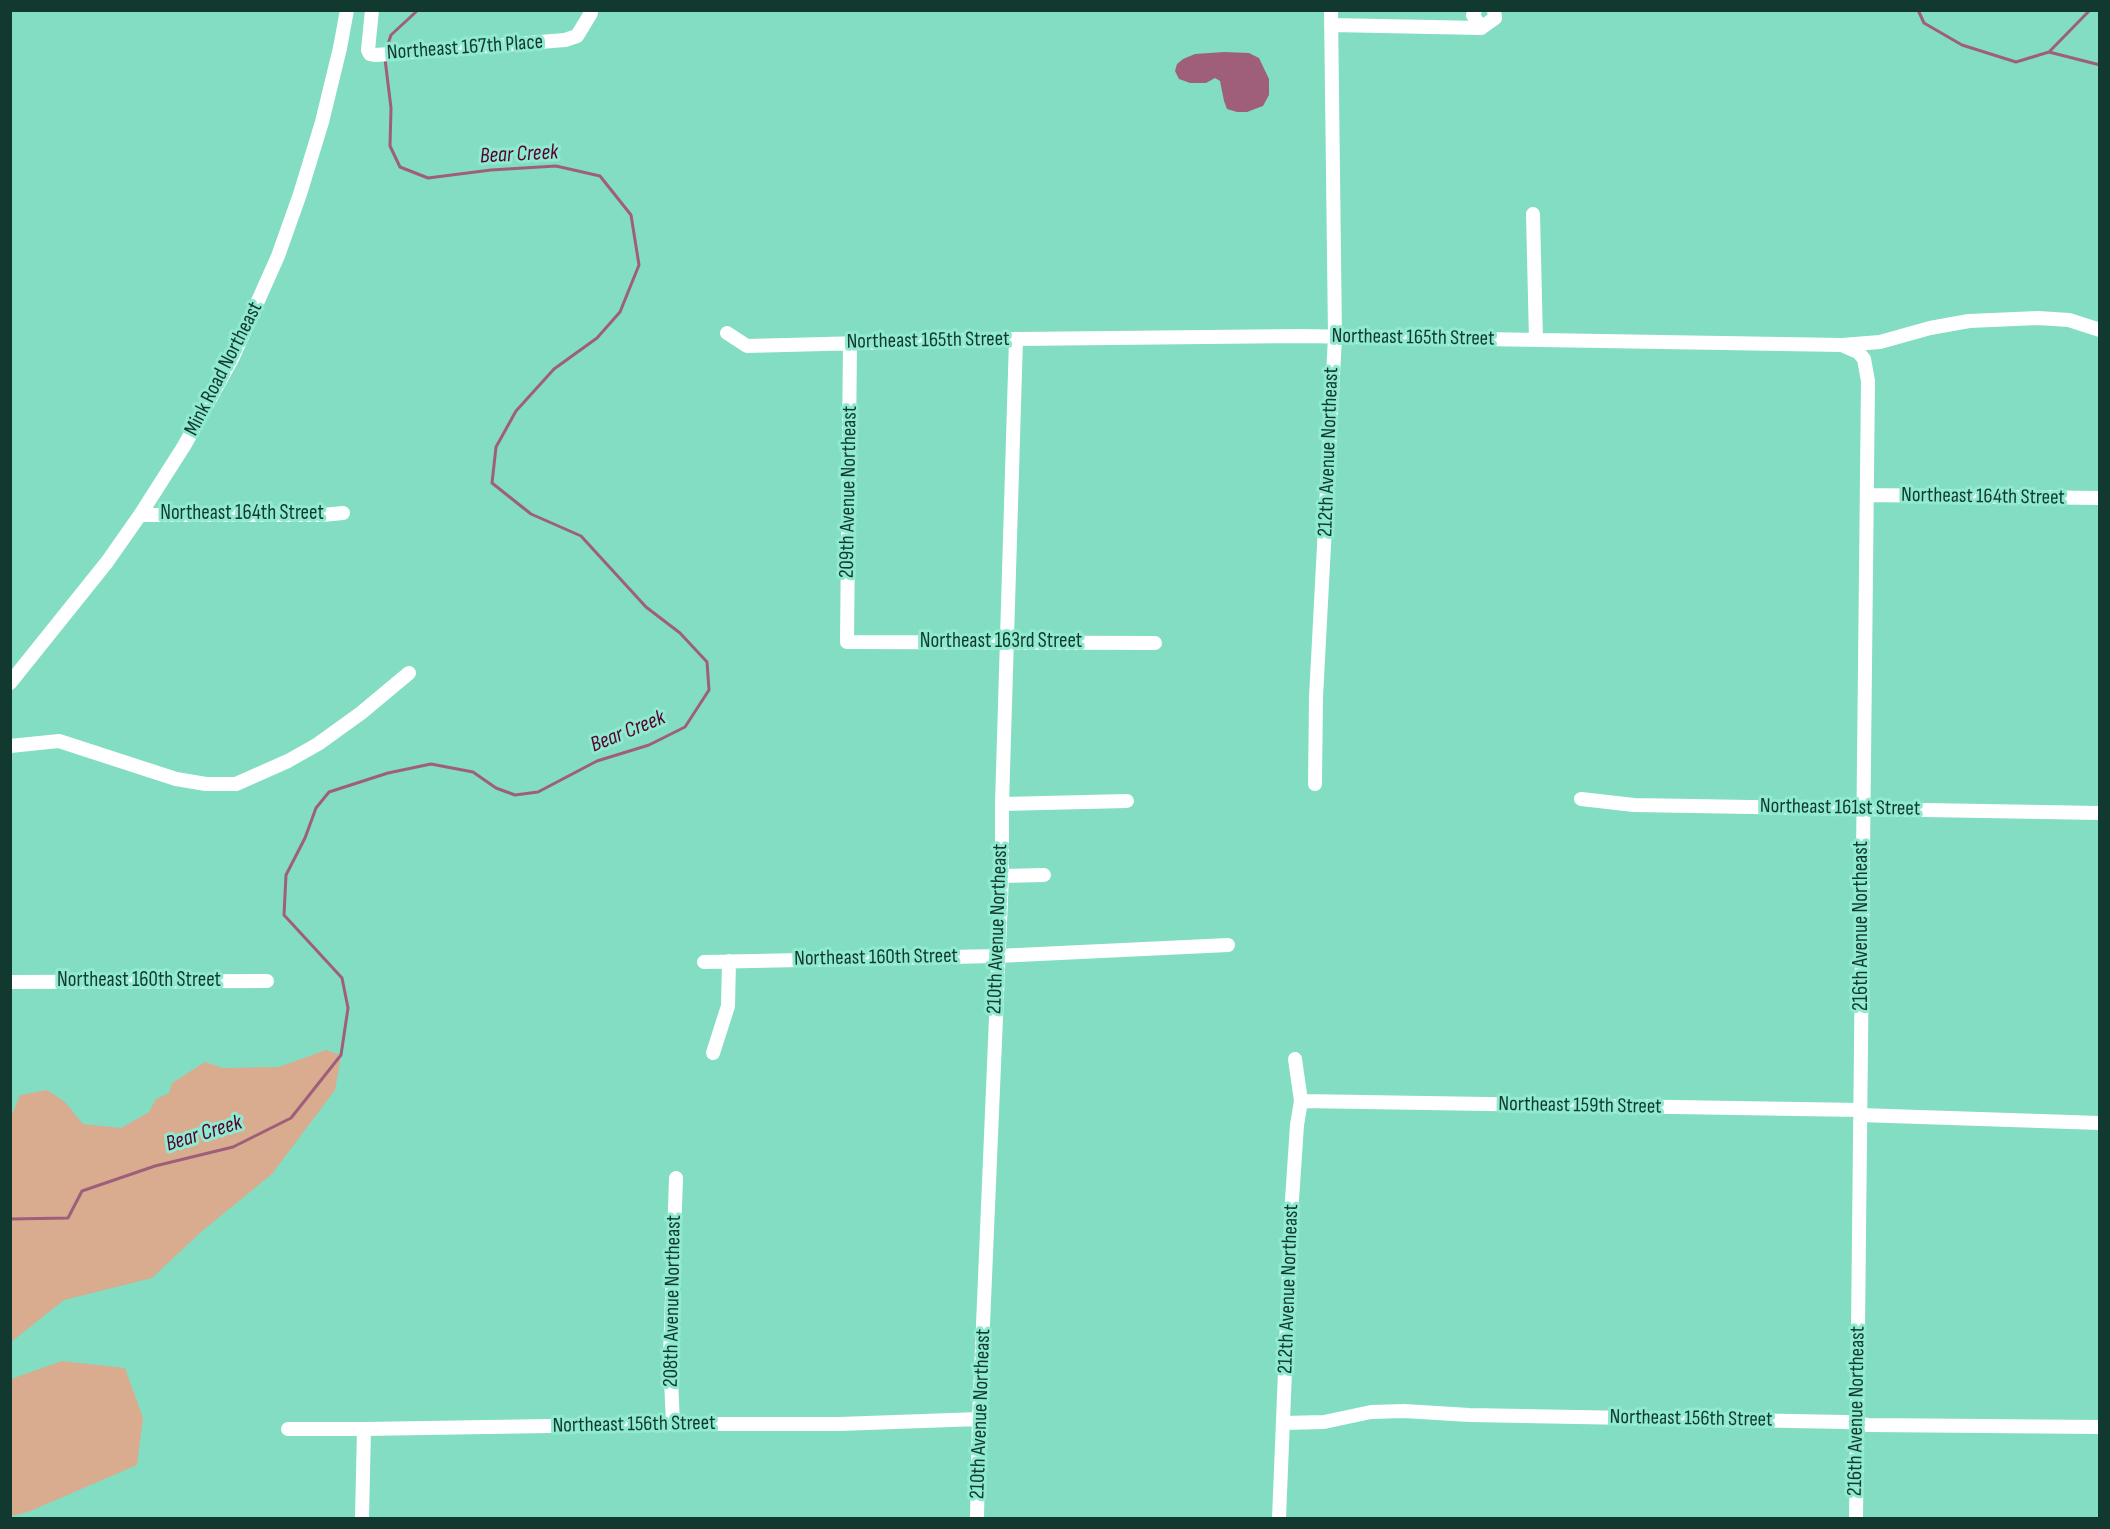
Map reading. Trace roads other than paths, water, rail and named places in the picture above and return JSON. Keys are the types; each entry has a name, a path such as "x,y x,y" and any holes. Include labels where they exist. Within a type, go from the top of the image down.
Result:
{"street":[{"name":"Mink Road Northeast","path":"10,683 107,562 140,515 205,410 254,313 278,256 300,194 322,122 347,10"},
{"name":"Northeast 167th Place","path":"372,10 368,50 370,54 376,55 565,40 576,36 591,13"},
{"name":"212th Avenue Northeast","path":"1315,784 1316,697 1335,337 1331,10"},
{"path":"1475,10 1473,15 1481,28"},
{"path":"1331,26 1481,28 1495,18 1494,10"},
{"path":"1533,214 1536,340"},
{"name":"Northeast 165th Street","path":"727,333 747,346 1016,339 1335,337 1842,345 1880,342 1930,328 1969,321 2038,318 2069,320 2100,330"},
{"name":"210th Avenue Northeast","path":"978,1518 1002,876 1002,804 1016,339"},
{"name":"209th Avenue Northeast","path":"847,642 850,342"},
{"name":"216th Avenue Northeast","path":"1842,345 1858,352 1867,368 1856,1518"},
{"name":"Northeast 164th Street","path":"1867,495 2100,498"},
{"name":"Northeast 164th Street","path":"140,515 343,513"},
{"name":"Northeast 163rd Street","path":"847,642 1155,643"},
{"path":"10,746 59,741 176,779 206,784 236,784 288,761 318,744 361,713 409,673"},
{"name":"Northeast 161st Street","path":"1581,799 1634,805 2100,813"},
{"path":"1002,804 1127,801"},
{"path":"1002,876 1044,875"},
{"name":"Northeast 160th Street","path":"704,962 998,956 1228,945"},
{"path":"713,1053 728,1006 729,960"},
{"name":"Northeast 160th Street","path":"10,982 267,981"},
{"name":"212th Avenue Northeast","path":"1279,1518 1292,1200 1297,1125 1301,1101 1295,1059"},
{"name":"Northeast 159th Street","path":"1301,1101 1860,1113 2100,1123"},
{"name":"208th Avenue Northeast","path":"673,1424 670,1356 676,1178"},
{"name":"Northeast 156th Street","path":"1284,1423 1324,1422 1371,1412 1404,1411 1469,1415 2100,1427"},
{"name":"Northeast 156th Street","path":"288,1429 839,1424 980,1419"},
{"path":"362,1518 363,1429"}],"waterway":[{"name":"Bear Creek","path":"386,50 391,35 418,10"},
{"path":"1918,10 1924,23 1962,45 2016,62 2049,52 2100,65"},
{"path":"2049,52 2090,10"},
{"name":"Bear Creek","path":"10,1219 68,1218 82,1191 155,1166 233,1147 291,1118 341,1055 348,1008 342,978 284,915 286,875 305,838 316,808 329,792 388,773 431,764 473,772 496,788 515,795 538,792 597,761 649,745 685,727 709,690 707,662 680,633 646,607 581,536 531,514 492,483 496,447 516,411 554,369 597,338 620,312 639,265 631,215 600,176 556,166 491,170 428,178 400,167 390,146 391,108 385,59"}]}
